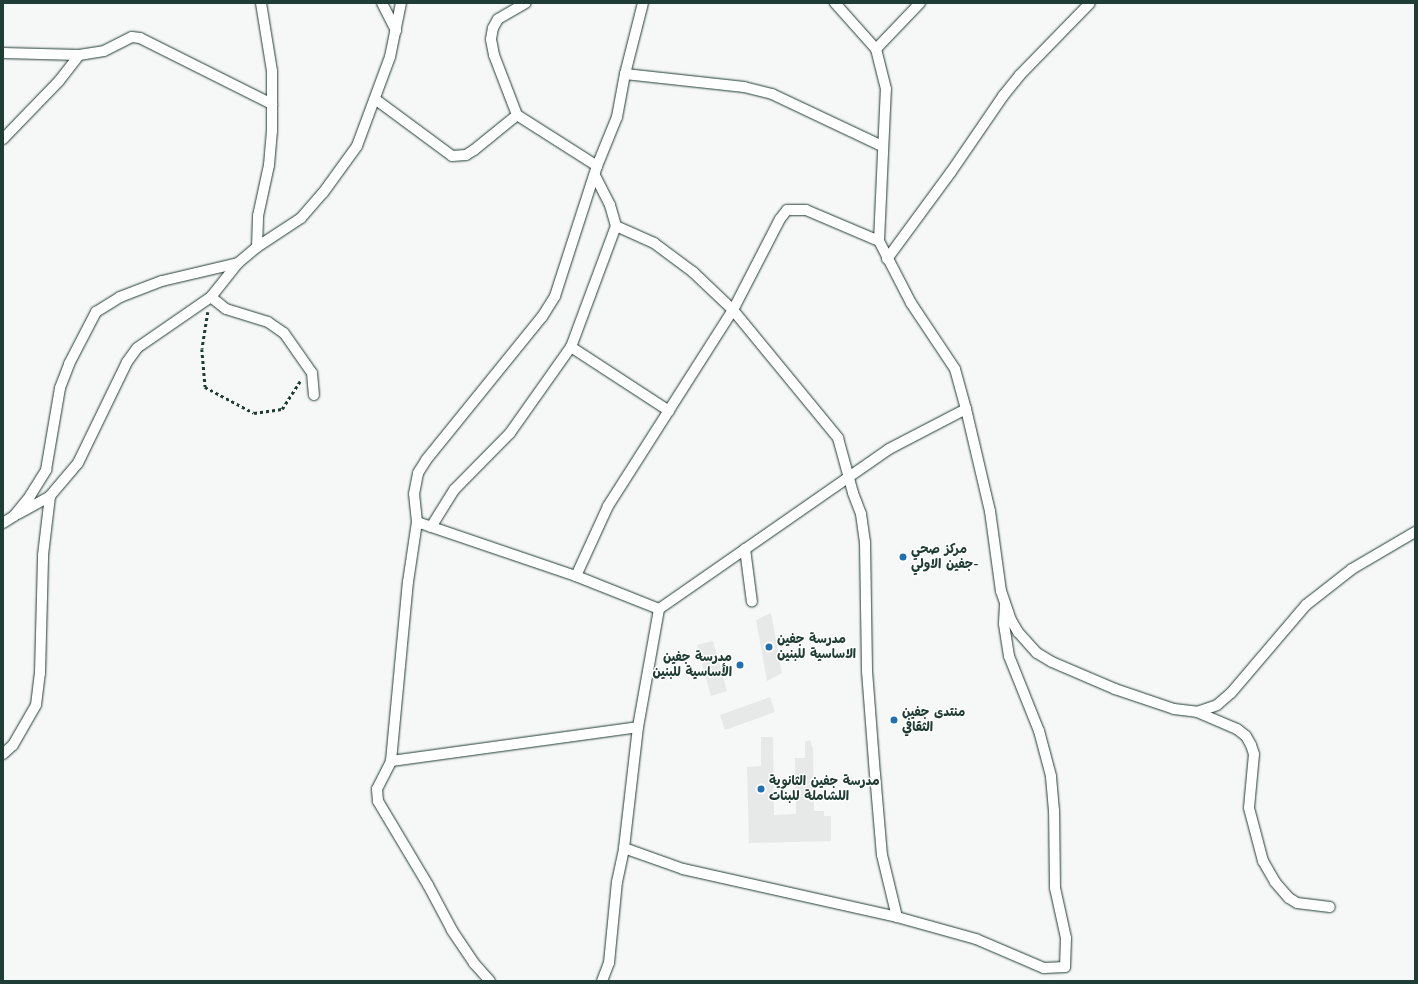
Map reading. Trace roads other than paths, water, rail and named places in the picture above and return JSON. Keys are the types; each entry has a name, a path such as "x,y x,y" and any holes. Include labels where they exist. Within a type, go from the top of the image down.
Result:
{"street":[{"path":"257,247 258,216 269,165 272,104 272,71 261,3"},
{"path":"382,3 396,31"},
{"path":"3,523 50,496 78,463 127,362 137,348 211,297 238,263 257,247 301,218 323,193 357,146 390,57 401,3"},
{"path":"431,527 454,490 510,433 571,347 616,226 610,205 596,171 517,115 494,55 491,39 493,28 498,19 526,3"},
{"path":"490,981 474,963 452,930 428,885 378,801 377,789 391,761 406,604 417,522 414,494 418,473 548,308 560,285 596,171 617,117 624,74 643,3"},
{"path":"835,3 876,49 886,89 882,146 880,242 887,259 911,303 955,369 990,511 1005,606 1010,620 1026,642 1052,662 1142,699 1174,709 1197,712 1237,729 1246,736 1254,754 1249,808 1263,861 1275,882 1289,898 1297,903 1330,906"},
{"path":"876,49 920,3"},
{"path":"887,259 947,178 1003,96 1020,75 1090,3"},
{"path":"3,53 79,55 104,51 132,37 140,38 272,104"},
{"path":"3,139 59,81 79,55"},
{"path":"624,74 744,87 772,94 882,146"},
{"path":"375,99 452,156 466,155 474,150 517,115"},
{"path":"576,576 608,506 733,310 776,225 787,210 806,210 880,242"},
{"path":"616,226 654,243 672,254 733,310 838,438 848,477 861,514 865,542 867,671 875,774 882,855 897,917"},
{"path":"14,516 41,480 46,470 60,388 69,364 96,312 120,297 162,281 238,263"},
{"path":"211,297 226,308 276,327 290,341 309,368 314,380 314,394"},
{"path":"571,347 668,411"},
{"path":"602,981 609,963 614,899 624,848 638,727 659,609 889,449 966,409"},
{"path":"3,754 13,745 36,705 40,673 43,555 50,496"},
{"path":"417,522 576,576 659,609"},
{"path":"1197,712 1217,705 1231,693 1290,620 1306,605 1352,569 1415,532"},
{"path":"745,549 752,602"},
{"path":"624,848 683,869 897,917 976,939 1044,968 1065,967 1066,938 1054,888 1054,811 1051,776 1039,731 1009,656 1004,623 1005,606"},
{"path":"391,761 638,727"}],"place":[{"name":"مركز صحي جفين الاولي-","path":"903,557"},
{"name":"مدرسة جفين الاساسية للبنين","path":"769,647"},
{"name":"مدرسة جفين الأساسية للبنين","path":"740,665"},
{"name":"منتدى جفين الثقافي","path":"894,720"},
{"name":"مدرسة جفين الثانوية اللشاملة للبنات","path":"761,789"}]}
